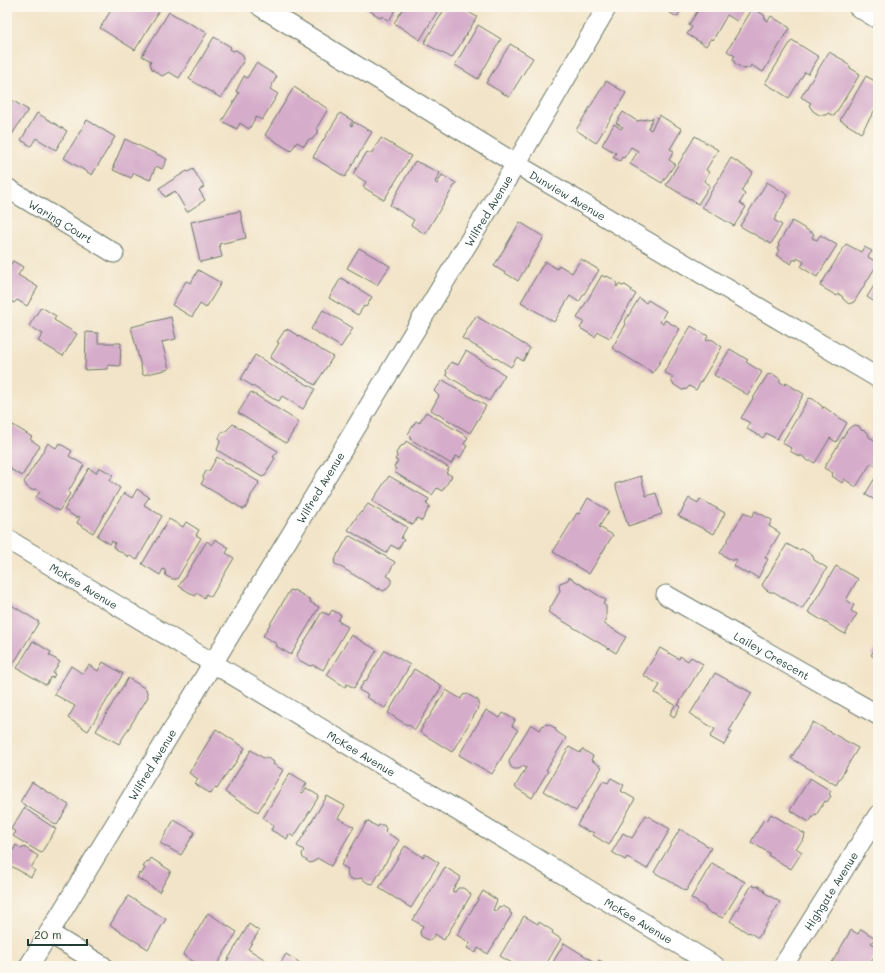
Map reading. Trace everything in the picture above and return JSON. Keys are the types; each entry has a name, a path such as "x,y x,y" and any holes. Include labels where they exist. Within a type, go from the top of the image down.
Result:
{"street":[{"name":"Dunview Avenue","path":"262,7 516,164 878,378"},
{"name":"Wilfred Avenue","path":"29,966 516,164 607,7"},
{"path":"858,7 878,19"},
{"name":"Waring Court","path":"7,188 114,253"},
{"name":"McKee Avenue","path":"7,539 715,966"},
{"name":"Lailey Crescent","path":"666,594 878,715"},
{"name":"Highgate Avenue","path":"783,966 878,815"},
{"path":"49,933 103,966"}],"building":[{"path":"113,7 161,8 135,50 100,28"},
{"path":"364,7 397,7 389,21 382,16 381,18"},
{"path":"404,7 440,7 420,40 394,23"},
{"path":"446,7 460,7 477,17 452,58 424,43"},
{"path":"660,7 683,7 677,17"},
{"path":"700,7 745,7 737,21 727,15 713,40 711,38 706,46 687,34 692,27 689,25"},
{"path":"756,10 764,15 765,19 768,21 771,16 790,28 763,72 751,65 749,68 744,69 735,64 733,58 735,56 727,51 751,11"},
{"path":"169,12 207,33 179,78 169,72 162,76 152,69 150,63 151,61 142,56"},
{"path":"478,25 501,39 478,79 455,65"},
{"path":"214,37 231,47 230,49 233,51 236,50 243,55 244,60 221,98 189,79"},
{"path":"792,40 819,57 808,74 805,72 789,98 765,83"},
{"path":"510,44 533,58 509,97 486,83"},
{"path":"829,52 845,61 844,62 850,66 850,68 860,74 834,116 828,113 826,115 819,115 813,111 809,105 811,103 801,97"},
{"path":"256,63 277,76 270,89 278,94 262,120 256,117 249,129 240,123 237,129 222,121 239,93 236,91 244,76 247,78"},
{"path":"866,76 878,83 878,109 876,108 861,133 840,120"},
{"path":"606,81 626,93 596,143 576,130"},
{"path":"294,87 328,109 316,129 319,130 312,140 309,139 304,146 297,142 291,151 265,135"},
{"path":"7,97 28,110 11,136 7,133"},
{"path":"623,112 637,121 653,118 648,128 651,130 659,115 682,129 670,149 674,151 669,160 675,164 662,183 630,164 638,151 631,147 624,158 622,157 620,161 613,157 616,153 602,145 614,124 621,129 623,127 616,123"},
{"path":"37,113 67,131 56,150 36,138 31,146 21,140"},
{"path":"340,113 353,121 350,125 352,126 354,122 372,132 345,177 313,157"},
{"path":"87,120 115,137 92,175 64,158"},
{"path":"695,136 718,150 706,170 709,172 704,181 710,185 698,204 666,185"},
{"path":"381,138 411,156 384,200 363,187 366,182 353,174 367,152 371,154"},
{"path":"125,139 167,159 162,169 156,166 150,180 134,173 131,178 113,170"},
{"path":"731,158 753,172 741,191 745,194 740,203 746,207 734,226 702,207"},
{"path":"415,161 440,173 435,182 437,184 442,175 456,183 425,234 411,225 414,220 390,205"},
{"path":"193,169 204,187 199,190 205,200 187,212 175,191 165,197 159,188"},
{"path":"767,182 788,195 774,220 782,225 771,244 740,226"},
{"path":"240,211 246,238 219,244 222,257 200,262 191,222"},
{"path":"792,221 814,234 812,238 817,240 820,235 837,245 817,277 801,267 804,262 797,258 796,261 794,259 791,264 776,255 779,250 777,249 778,244"},
{"path":"520,222 544,237 518,281 494,266"},
{"path":"846,244 861,252 864,247 872,251 868,257 878,263 854,302 849,304 843,299 842,296 838,294 837,296 820,286"},
{"path":"359,248 390,266 377,285 347,268"},
{"path":"581,259 599,270 579,302 570,296 554,322 521,302 545,261 557,269 559,265 572,273"},
{"path":"13,261 23,267 18,275 38,287 27,306 17,300 14,303 7,299 7,270"},
{"path":"198,270 221,283 206,308 200,304 192,317 172,305 186,281 191,283"},
{"path":"602,275 614,280 617,287 619,284 622,286 625,285 636,294 610,338 598,332 595,337 580,328 584,322 577,318"},
{"path":"341,278 372,297 366,307 364,306 358,315 329,298"},
{"path":"878,279 878,304 867,297"},
{"path":"639,298 646,303 648,300 666,311 660,322 663,324 665,320 680,329 653,373 612,348 626,324 624,323"},
{"path":"41,307 56,316 54,320 77,334 63,356 38,341 43,334 29,326"},
{"path":"323,310 353,328 341,347 311,329"},
{"path":"476,316 530,348 523,361 517,357 511,367 462,338"},
{"path":"171,317 176,339 162,342 169,369 143,375 131,327"},
{"path":"691,326 708,336 706,340 713,340 722,347 696,390 689,386 687,389 682,390 673,384 671,380 673,377 664,372"},
{"path":"287,329 333,357 315,385 270,358 279,343 277,342 285,330 287,331"},
{"path":"86,332 98,333 98,343 121,343 120,366 108,365 108,369 85,370"},
{"path":"730,349 748,360 746,362 762,372 748,395 714,375"},
{"path":"466,351 505,375 489,401 446,375 446,371 451,362 458,365"},
{"path":"255,355 286,374 287,373 315,389 303,409 282,396 279,401 272,398 241,379"},
{"path":"768,374 773,374 780,379 780,382 785,385 786,383 804,394 777,439 766,433 763,438 747,429 750,423 741,418"},
{"path":"443,380 486,406 470,433 431,410 439,396 434,391"},
{"path":"251,392 299,422 286,443 238,413"},
{"path":"809,398 813,399 823,407 822,409 824,407 847,423 836,442 830,438 815,463 808,461 801,455 800,457 790,451 791,448 782,443"},
{"path":"426,412 468,437 464,444 467,446 460,458 456,456 451,464 410,439 411,437 408,434 416,421 419,423"},
{"path":"233,424 278,451 273,457 275,458 268,468 266,475 262,477 217,450 220,442 219,438 222,432 226,431"},
{"path":"13,425 32,437 30,439 40,446 22,476 10,469 11,467 7,464 7,434"},
{"path":"855,425 859,426 862,431 863,430 868,433 869,437 878,442 878,466 877,467 871,463 856,487 844,479 842,483 832,476 833,473 824,468 848,429"},
{"path":"406,441 449,468 446,473 452,476 442,491 437,488 432,495 394,472 396,469 394,467 398,461 395,460 397,456 396,453"},
{"path":"48,443 56,448 59,443 72,451 69,456 84,465 68,492 70,494 59,511 36,497 40,492 36,489 32,490 27,487 24,482"},
{"path":"217,457 259,482 245,509 201,484 206,471 209,471"},
{"path":"99,467 113,475 110,481 120,488 93,533 77,523 80,517 78,516 77,518 64,510 89,468 96,473"},
{"path":"878,473 878,508 875,500 866,495 866,493"},
{"path":"389,476 429,499 426,504 430,506 422,521 417,518 413,525 372,501"},
{"path":"641,476 646,496 656,493 662,514 628,526 615,484"},
{"path":"137,489 149,497 144,505 162,516 137,560 113,547 115,543 112,541 110,544 97,536 124,493 132,498"},
{"path":"588,498 609,511 599,527 613,535 589,574 553,552"},
{"path":"689,498 698,503 700,499 725,513 714,534 678,516"},
{"path":"368,504 407,527 401,538 404,540 398,549 391,545 386,553 348,530 360,512 361,513"},
{"path":"755,511 772,520 769,526 780,533 765,558 768,559 758,578 750,573 749,575 734,566 737,560 734,559 733,561 720,553 744,512 752,517"},
{"path":"169,519 183,527 186,522 199,530 196,535 201,538 177,579 166,576 165,570 163,569 160,575 142,564"},
{"path":"350,536 395,562 387,576 391,578 391,583 387,589 383,591 379,588 379,590 334,563 338,553"},
{"path":"215,539 229,548 226,553 234,558 211,597 206,594 204,598 197,593 195,596 179,586 207,541 212,545"},
{"path":"787,544 798,550 802,549 813,556 814,560 827,568 802,609 774,592 770,592 765,589 762,585"},
{"path":"836,566 858,579 846,600 854,605 851,611 857,614 845,634 808,612"},
{"path":"569,577 606,600 603,604 606,606 606,621 603,623 626,637 616,653 548,612 560,591 560,583 568,580"},
{"path":"290,590 294,590 311,600 310,602 319,607 291,655 276,646 277,644 263,636"},
{"path":"8,603 39,622 9,671 7,670"},
{"path":"332,610 341,615 338,621 348,627 323,670 313,665 310,666 299,660 296,656 322,612 329,615"},
{"path":"351,635 377,650 354,688 347,684 345,687 327,675"},
{"path":"33,641 51,652 49,655 60,662 53,673 55,674 53,678 51,677 46,685 17,668"},
{"path":"878,645 878,660 871,655"},
{"path":"660,648 679,659 680,656 688,661 691,657 703,664 678,705 680,707 674,717 670,714 675,705 655,693 660,685 643,675"},
{"path":"385,650 410,665 385,708 366,697 368,695 359,690"},
{"path":"103,662 123,674 88,731 68,718 75,706 54,694 71,666 83,674 89,665 98,671"},
{"path":"414,669 442,686 415,730 408,724 407,725 388,713"},
{"path":"715,673 752,693 729,731 732,732 724,745 710,737 715,729 690,714"},
{"path":"128,678 146,689 148,697 119,744 96,731"},
{"path":"446,690 461,699 463,695 467,694 478,700 479,704 478,709 452,752 420,732 422,726"},
{"path":"486,710 500,718 503,713 515,720 512,726 518,730 492,774 459,755"},
{"path":"813,722 858,748 836,785 791,758"},
{"path":"531,724 540,730 543,725 548,724 566,738 546,770 548,771 532,798 515,787 526,768 523,766 519,769 514,769 511,767 509,762"},
{"path":"216,729 245,748 217,789 214,788 211,794 195,784 198,779 189,773"},
{"path":"569,747 580,753 582,749 593,756 591,760 602,767 576,811 543,791"},
{"path":"251,750 265,759 266,757 274,762 273,764 283,770 258,812 225,792"},
{"path":"290,773 307,783 301,792 303,793 306,788 319,796 294,837 289,834 287,839 271,830 274,825 263,818"},
{"path":"611,778 624,785 621,791 635,799 609,845 593,835 594,833 589,832 577,825 603,781 608,783"},
{"path":"810,778 831,791 829,794 831,796 827,802 825,801 816,815 815,814 809,822 790,810"},
{"path":"32,782 69,805 57,825 20,802"},
{"path":"327,796 345,806 338,818 354,827 331,866 317,858 315,861 310,863 303,858 302,854 304,850 297,846"},
{"path":"24,808 56,829 41,853 13,836 16,832 11,829"},
{"path":"771,814 805,834 804,839 796,848 802,852 791,869 768,855 769,853 751,842 764,819 767,821"},
{"path":"646,815 670,829 647,869 627,857 625,860 612,852 623,833 632,838"},
{"path":"174,820 195,832 181,855 160,843"},
{"path":"367,821 378,827 379,825 384,825 386,829 385,832 399,840 373,884 368,883 361,878 354,880 348,877 348,869 341,865"},
{"path":"680,829 711,848 686,891 654,872"},
{"path":"16,845 22,849 24,847 38,856 31,868 35,870 31,877 7,864 7,861"},
{"path":"405,846 423,857 425,854 439,863 411,908 379,888"},
{"path":"151,858 171,871 159,892 137,878 139,873 141,875 145,868 143,867 147,861 149,862"},
{"path":"712,863 745,882 723,918 711,913 691,898"},
{"path":"445,867 461,877 452,891 455,892 458,888 463,888 471,895 444,940 435,934 432,939 428,940 421,936 420,932 423,926 413,920"},
{"path":"752,885 755,887 758,886 764,890 765,893 780,902 758,938 730,921"},
{"path":"483,891 497,900 493,910 496,911 499,906 502,908 503,906 510,910 510,913 512,914 488,954 478,948 476,953 467,948 470,943 457,935"},
{"path":"128,896 166,919 148,949 110,925"},
{"path":"208,913 237,932 216,966 201,966 183,955"},
{"path":"524,916 538,924 539,922 553,931 552,933 561,939 545,966 517,966 500,956"},
{"path":"249,924 259,931 248,949 272,964 271,966 224,966"},
{"path":"861,929 875,938 871,943 878,947 878,950 869,966 830,966 851,930 858,934"},
{"path":"564,943 593,961 590,966 551,966"},
{"path":"286,954 305,966 279,966"},
{"path":"599,960 610,966 596,966"}]}
